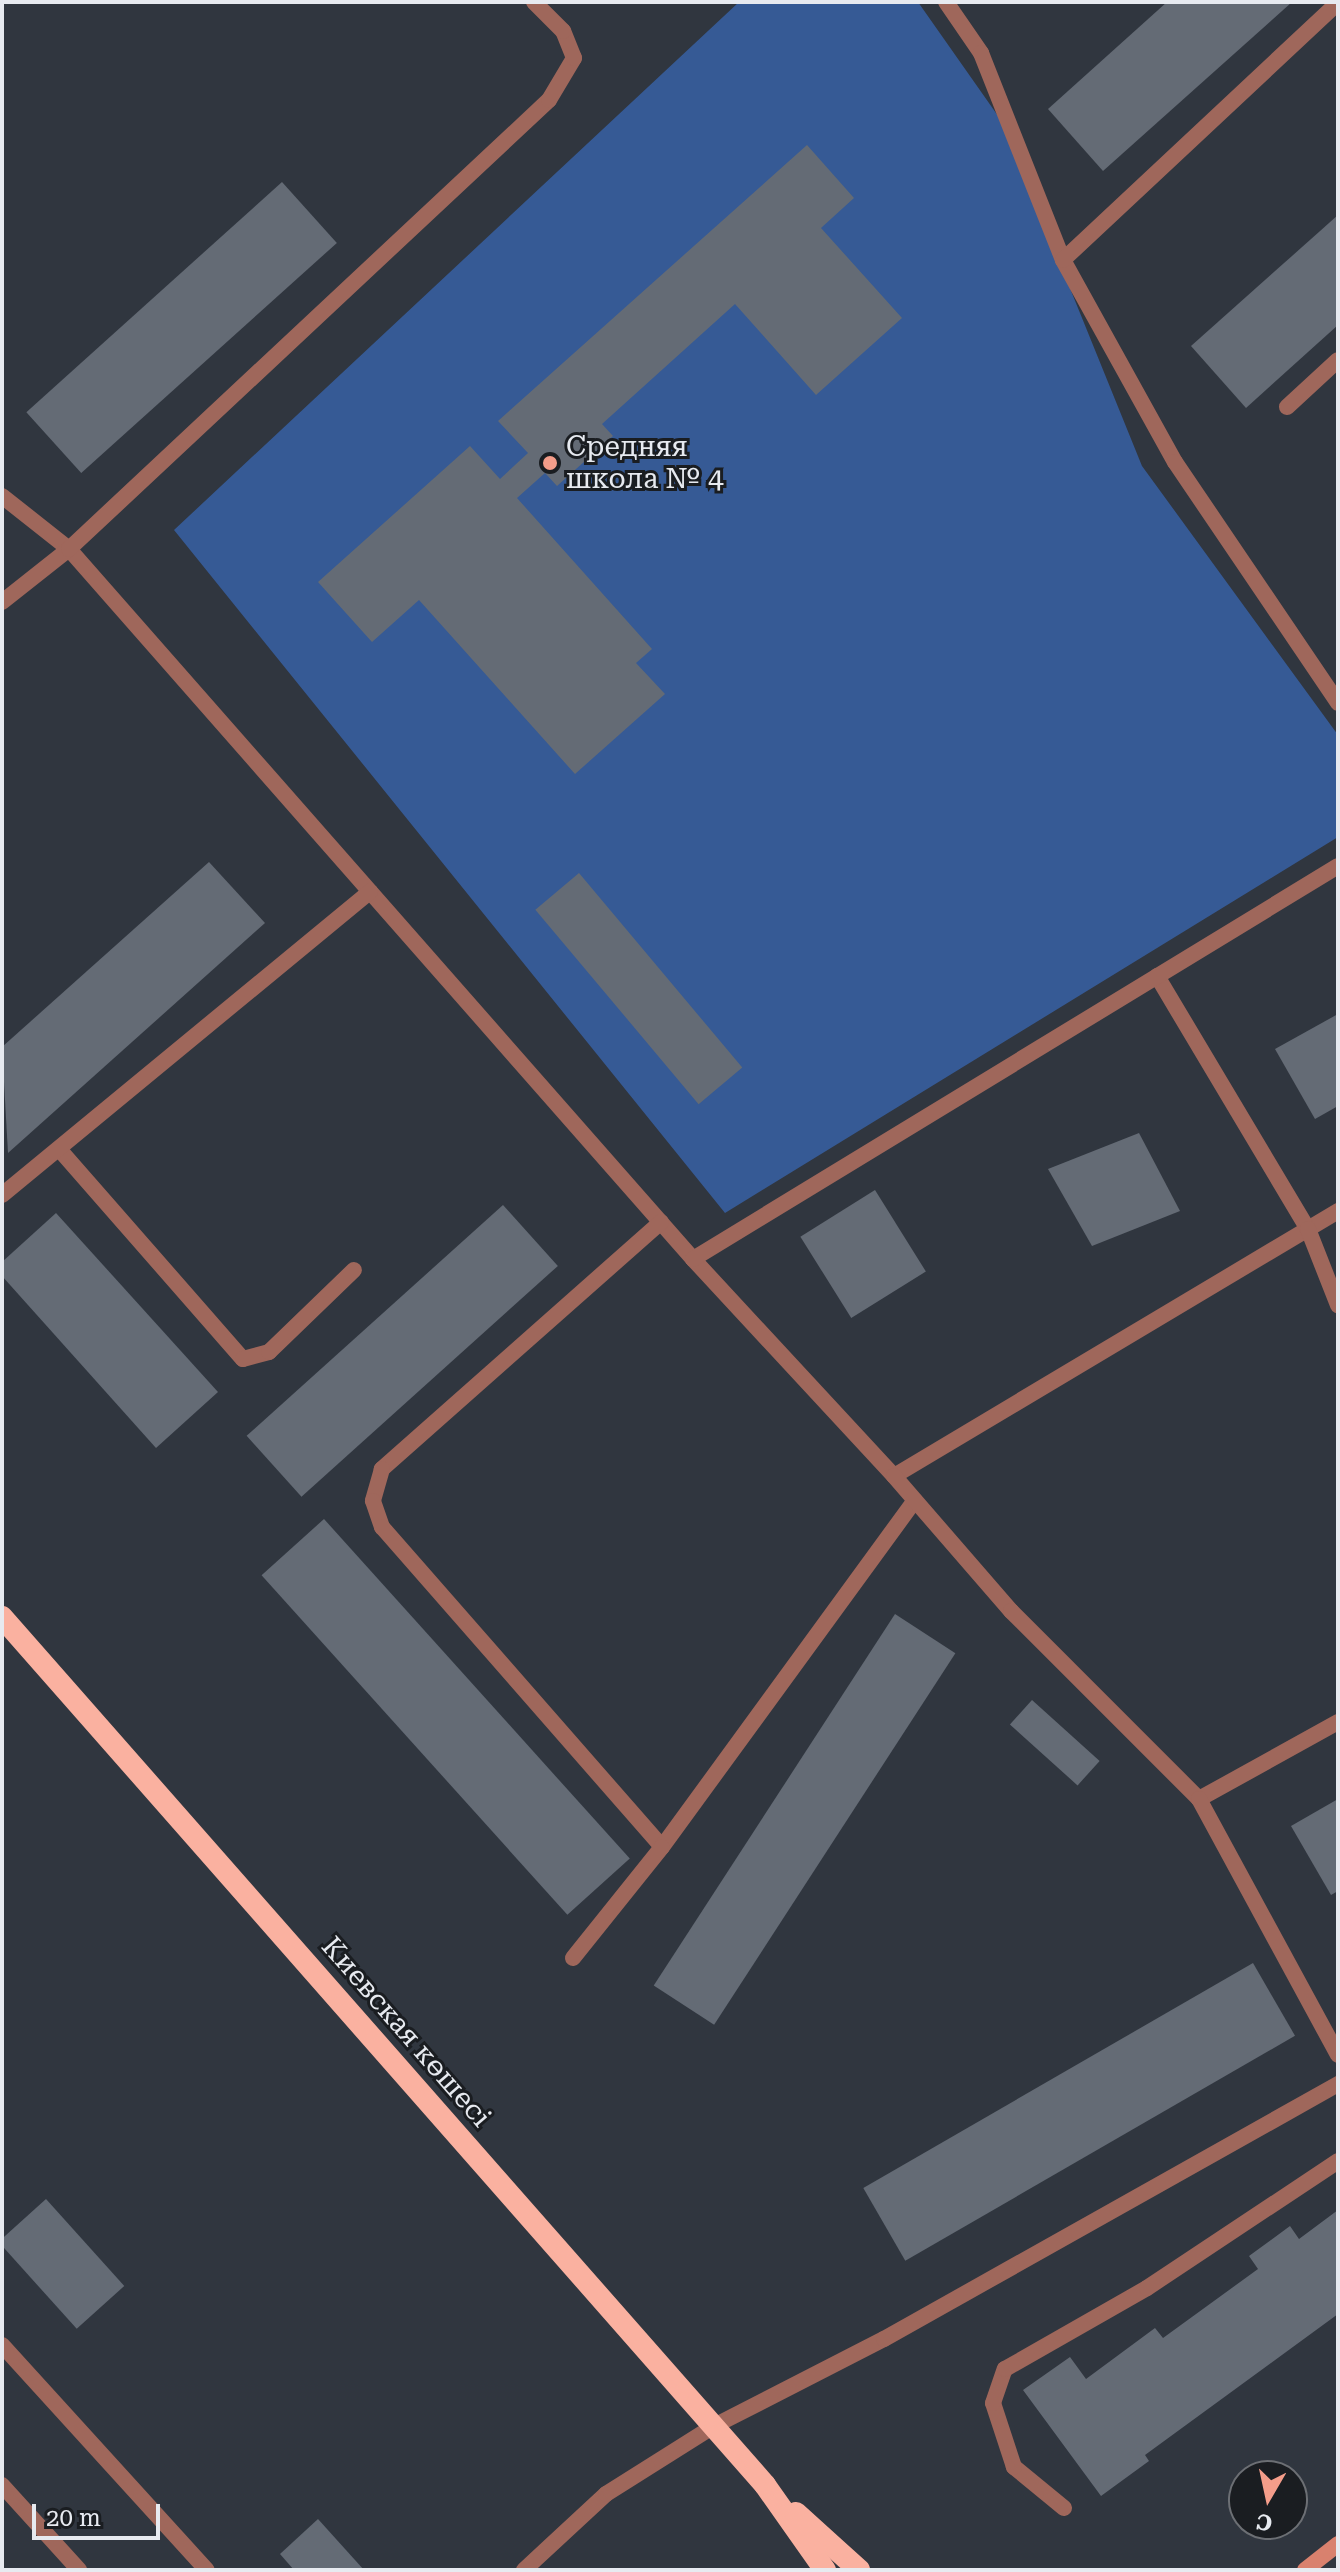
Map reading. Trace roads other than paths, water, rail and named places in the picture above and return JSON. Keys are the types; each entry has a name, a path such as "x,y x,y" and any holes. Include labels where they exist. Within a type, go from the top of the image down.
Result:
{"highway":[{"name":"Киевская көшесі","path":"2,1617 765,2485"},
{"path":"765,2485 825,2570"},
{"path":"765,2485 859,2570"}],"main road":[{"path":"1305,2570 1338,2544"}],"lane":[{"path":"2,602 69,549 549,100 574,58 563,31 534,2"},
{"path":"946,2 981,53 1063,260 1175,462 1338,703"},
{"path":"1063,260 1338,3"},
{"path":"1287,407 1338,360"},
{"path":"2,496 69,549 693,1259 894,1476 1011,1611 1199,1799 1338,2055"},
{"path":"693,1259 1338,866"},
{"path":"2,1195 370,892"},
{"path":"1157,976 1308,1229 1338,1305"},
{"path":"59,1149 243,1359 269,1352 354,1270"},
{"path":"894,1476 1338,1211"},
{"path":"661,1222 382,1469 373,1501 382,1527 662,1847"},
{"path":"573,1958 662,1847 915,1500"},
{"path":"1199,1799 1338,1722"},
{"path":"524,2570 606,2494 714,2426 884,2339 1338,2084"},
{"path":"1064,2508 1014,2467 993,2403 1005,2369 1147,2288 1338,2161"},
{"path":"2,2345 207,2570"},
{"path":"2,2485 79,2570"}],"place":[{"name":"Средняя школа № 4","path":"550,463"}]}
